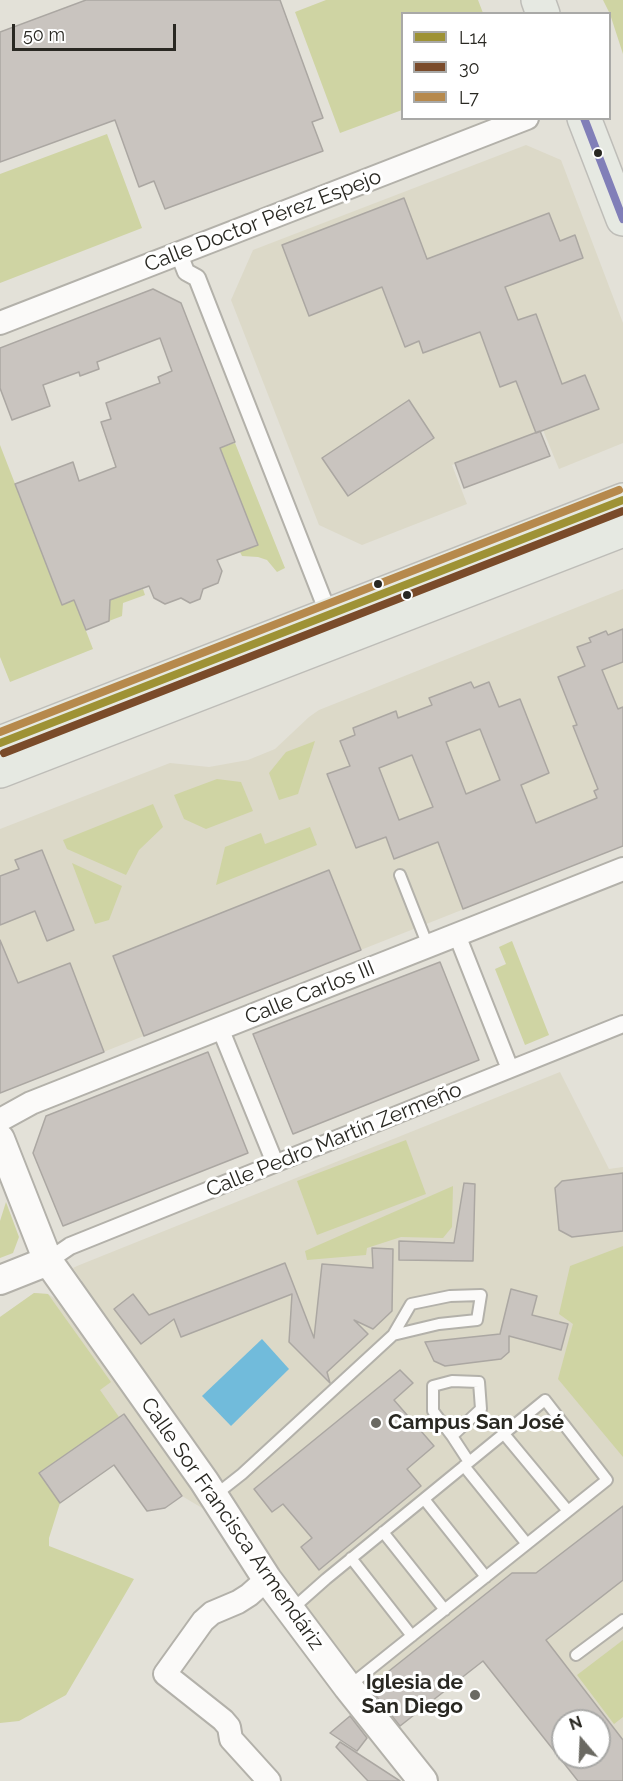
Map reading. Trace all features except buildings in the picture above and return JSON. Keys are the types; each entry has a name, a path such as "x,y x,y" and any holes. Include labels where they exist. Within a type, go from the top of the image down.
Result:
{"main road":[{"path":"585,120 623,219"},
{"path":"609,120 623,158"},
{"path":"0,743 623,500"},
{"path":"0,771 623,530"}],"street":[{"name":"Calle Doctor Pérez Espejo","path":"0,323 522,120"},
{"path":"178,254 186,272 197,278 329,615"},
{"name":"Calle Carlos III","path":"0,1120 31,1103 623,869"},
{"path":"457,935 510,1069"},
{"name":"Calle Pedro Martín Zermeño","path":"48,1261 70,1246 623,1024"},
{"path":"220,1028 275,1163"},
{"name":"Calle Sor Francisca Armendáriz","path":"0,1139 48,1261 214,1497 267,1580 423,1781"},
{"path":"0,1280 48,1261"},
{"path":"267,1580 238,1602 212,1613 198,1628 165,1674 227,1730 269,1781"}],"lane":[{"path":"400,875 428,946"},
{"path":"214,1497 393,1335 411,1304 450,1296 481,1295 477,1320 439,1324 393,1335"},
{"path":"452,1436 481,1409 478,1382 452,1381 433,1386 433,1411 452,1436 466,1464 527,1544"},
{"path":"291,1611 351,1558 545,1400 607,1480 348,1687"},
{"path":"504,1434 568,1511"},
{"path":"424,1499 486,1577"},
{"path":"383,1532 445,1610"},
{"path":"351,1558 412,1636"},
{"path":"576,1655 623,1620"}],"shaded area":[{"path":"526,145 561,160 623,323 623,443 559,469 543,430 452,465 467,504 362,545 319,525 231,300 253,250"},
{"path":"623,589 623,846 0,1093 0,829 170,763 209,767 248,760 275,749 319,710"},
{"name":"Campus San José","path":"560,1072 609,1169 623,1167 623,1781 578,1781 568,1769 611,1769 611,1709 551,1709 551,1747 483,1661 396,1730 207,1511 182,1496 124,1414 48,1467 0,1317 34,1293 48,1294 56,1299 82,1281 73,1268"}],"green space":[{"path":"326,0 478,0 483,12 401,12 401,110 340,133 295,12"},
{"path":"603,0 623,0 623,54 611,12"},
{"path":"107,134 142,228 0,283 0,174"},
{"path":"235,443 285,568 277,572 267,560 242,556 240,552 257,545 220,448"},
{"path":"0,445 62,605 74,600 93,649 10,682 0,657"},
{"path":"143,589 145,595 123,603 122,616 109,621 110,600"},
{"path":"315,741 298,794 279,800 269,773 286,752"},
{"path":"217,779 241,782 253,811 206,829 184,819 174,795"},
{"path":"153,804 163,827 139,850 126,875 67,849 63,840"},
{"path":"310,827 317,845 216,885 225,847 261,833 265,844"},
{"path":"72,863 122,886 109,920 95,924"},
{"path":"512,941 549,1035 525,1045 495,969 506,964 499,947"},
{"path":"406,1140 426,1194 317,1235 297,1181"},
{"path":"453,1186 452,1227 443,1238 401,1237 367,1248 366,1255 307,1260 305,1251"},
{"path":"6,1202 19,1237 13,1253 0,1258 0,1221"},
{"path":"623,1246 623,1457 558,1379 573,1324 559,1314 570,1266"},
{"path":"34,1293 48,1294 111,1382 100,1390 119,1417 39,1473 60,1503 49,1538 49,1546 134,1579 66,1695 19,1721 0,1723 0,1317"},
{"path":"623,1640 623,1717 614,1724 611,1720 611,1709 603,1709 577,1675"}],"water":[{"path":"262,1339 289,1369 231,1426 202,1396"}],"transit line":[{"path":"585,120 623,219"},
{"name":"L7","path":"0,732 619,490"},
{"name":"L14","path":"0,743 623,500"},
{"name":"30","path":"4,753 623,511"}],"place":[{"name":"Campus San José","path":"376,1423"},
{"name":"Iglesia de San Diego","path":"475,1695"}]}
